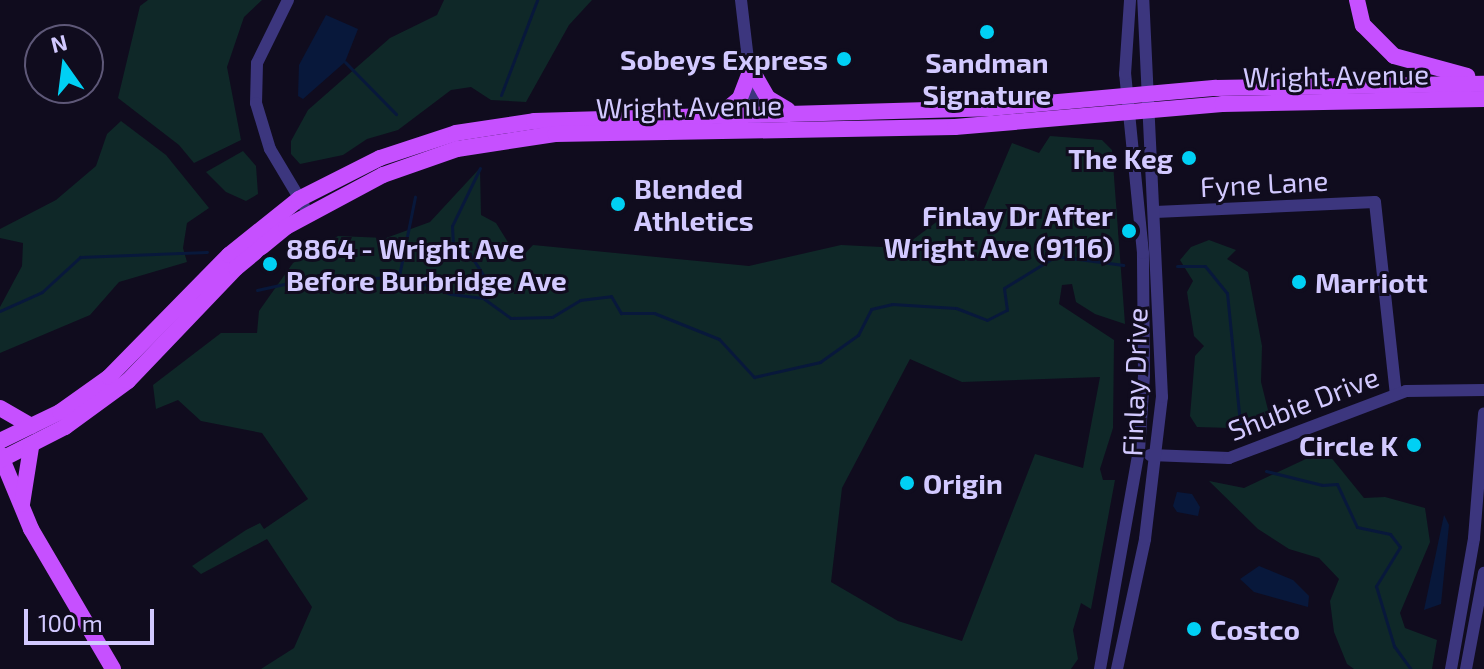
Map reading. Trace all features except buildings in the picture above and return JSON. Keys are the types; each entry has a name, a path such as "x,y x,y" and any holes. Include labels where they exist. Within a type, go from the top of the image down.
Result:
{"main road":[{"path":"1357,0 1363,25 1394,56 1484,81"},
{"path":"751,69 768,98 793,112"},
{"path":"720,115 740,98 751,69"},
{"name":"Wright Avenue","path":"1,458 31,447 128,381 236,268 303,206 422,159 485,143 555,134 1028,124 1137,103 1484,81"},
{"name":"Wright Avenue","path":"0,441 31,426 109,377 229,255 380,158 456,133 534,121 755,113 1137,103 1484,99"},
{"path":"0,408 31,426"},
{"path":"22,508 31,447"},
{"path":"1,458 22,508 113,669"},
{"path":"0,489 22,508"}],"street":[{"path":"288,0 264,43 255,84 261,126 303,206"},
{"path":"741,0 756,131"},
{"path":"1130,0 1125,26 1137,103"},
{"path":"1137,103 1143,0"},
{"name":"Finlay Drive","path":"1117,669 1157,457 1162,337 1155,212 1137,103"},
{"name":"Finlay Drive","path":"1100,669 1139,451 1145,293 1137,103"},
{"name":"Fyne Lane","path":"1155,212 1375,202 1396,394"},
{"name":"Shubie Drive","path":"1139,451 1157,457 1229,458 1396,394 1434,387 1484,390"},
{"path":"1451,669 1463,614 1484,413"},
{"path":"1466,669 1480,617 1484,573"},
{"path":"1463,614 1480,617"}],"green space":[{"path":"148,0 262,0 244,17 227,67 241,140 194,163 179,145 118,98 140,6"},
{"path":"444,0 592,0 569,25 526,102 491,100 471,87 451,90 398,130 367,139 343,155 300,164 291,154 291,141 308,110 390,38 437,15"},
{"path":"121,121 166,155 209,208 187,223 183,248 187,262 119,282 90,315 0,353 0,307 22,266 23,243 0,238 0,229 56,200 96,166 107,134"},
{"path":"1050,136 1102,140 1112,150 1125,324 1095,314 1076,302 1072,284 1062,285 1059,304 1114,340 1113,428 1100,469 1103,480 1115,480 1091,609 1081,603 1073,630 1078,659 1071,669 261,669 294,648 312,607 267,539 201,574 192,566 246,530 260,523 264,529 308,499 262,433 201,421 178,400 156,409 153,385 221,333 257,333 259,311 293,263 338,236 386,238 430,222 480,168 481,215 496,223 519,260 533,245 749,266 841,245 902,248 943,217 981,216 1012,143 1039,153","holes":["910,359 962,382 1100,377 1083,468 1035,454 962,641 898,621 831,582 842,488"]},
{"path":"243,151 256,166 258,194 246,201 226,192 206,172"},
{"path":"1209,240 1236,250 1227,259 1248,272 1262,346 1261,382 1269,414 1231,428 1197,427 1190,416 1195,356 1204,346 1194,336 1187,292 1193,281 1180,260 1191,247"},
{"path":"1325,450 1364,498 1385,497 1425,508 1430,542 1400,613 1405,628 1437,640 1432,669 1354,669 1347,664 1334,632 1330,601 1339,579 1319,558 1289,549 1258,529 1209,481 1244,488"}],"water":[{"path":"326,15 358,29 345,62 303,99 298,96 299,65"},
{"path":"1177,492 1192,494 1200,507 1198,516 1177,512 1173,506"},
{"path":"1444,515 1449,525 1441,604 1424,610"},
{"path":"1259,566 1293,580 1309,596 1308,607 1254,592 1240,579"}],"waterway":[{"path":"501,95 537,0"},
{"path":"345,62 396,114"},
{"path":"480,168 452,226 453,247 469,253 486,279 483,298"},
{"path":"399,276 415,197"},
{"path":"0,311 42,292 80,257 207,252"},
{"path":"257,290 329,274 338,279 405,277 451,294 483,298 511,318 552,317 580,300 611,296 621,313 654,313 719,339 754,377 820,362 858,335 871,309 892,304 956,308 987,320 1007,310 1004,288 1056,256 1123,265"},
{"path":"1177,266 1205,266 1227,293 1240,424"},
{"path":"1266,471 1322,485 1337,484 1357,527 1390,534 1400,547 1376,586 1394,646 1411,669"}],"place":[{"name":"Sandman Signature","path":"987,32"},
{"name":"Sobeys Express","path":"844,59"},
{"name":"The Keg","path":"1189,158"},
{"name":"Blended Athletics","path":"618,204"},
{"name":"Finlay Dr After Wright Ave (9116)","path":"1129,231"},
{"name":"8864 - Wright Ave Before Burbridge Ave","path":"270,264"},
{"name":"Marriott","path":"1299,282"},
{"name":"Circle K","path":"1414,445"},
{"name":"Origin","path":"907,483"},
{"name":"Costco","path":"1194,629"}]}
